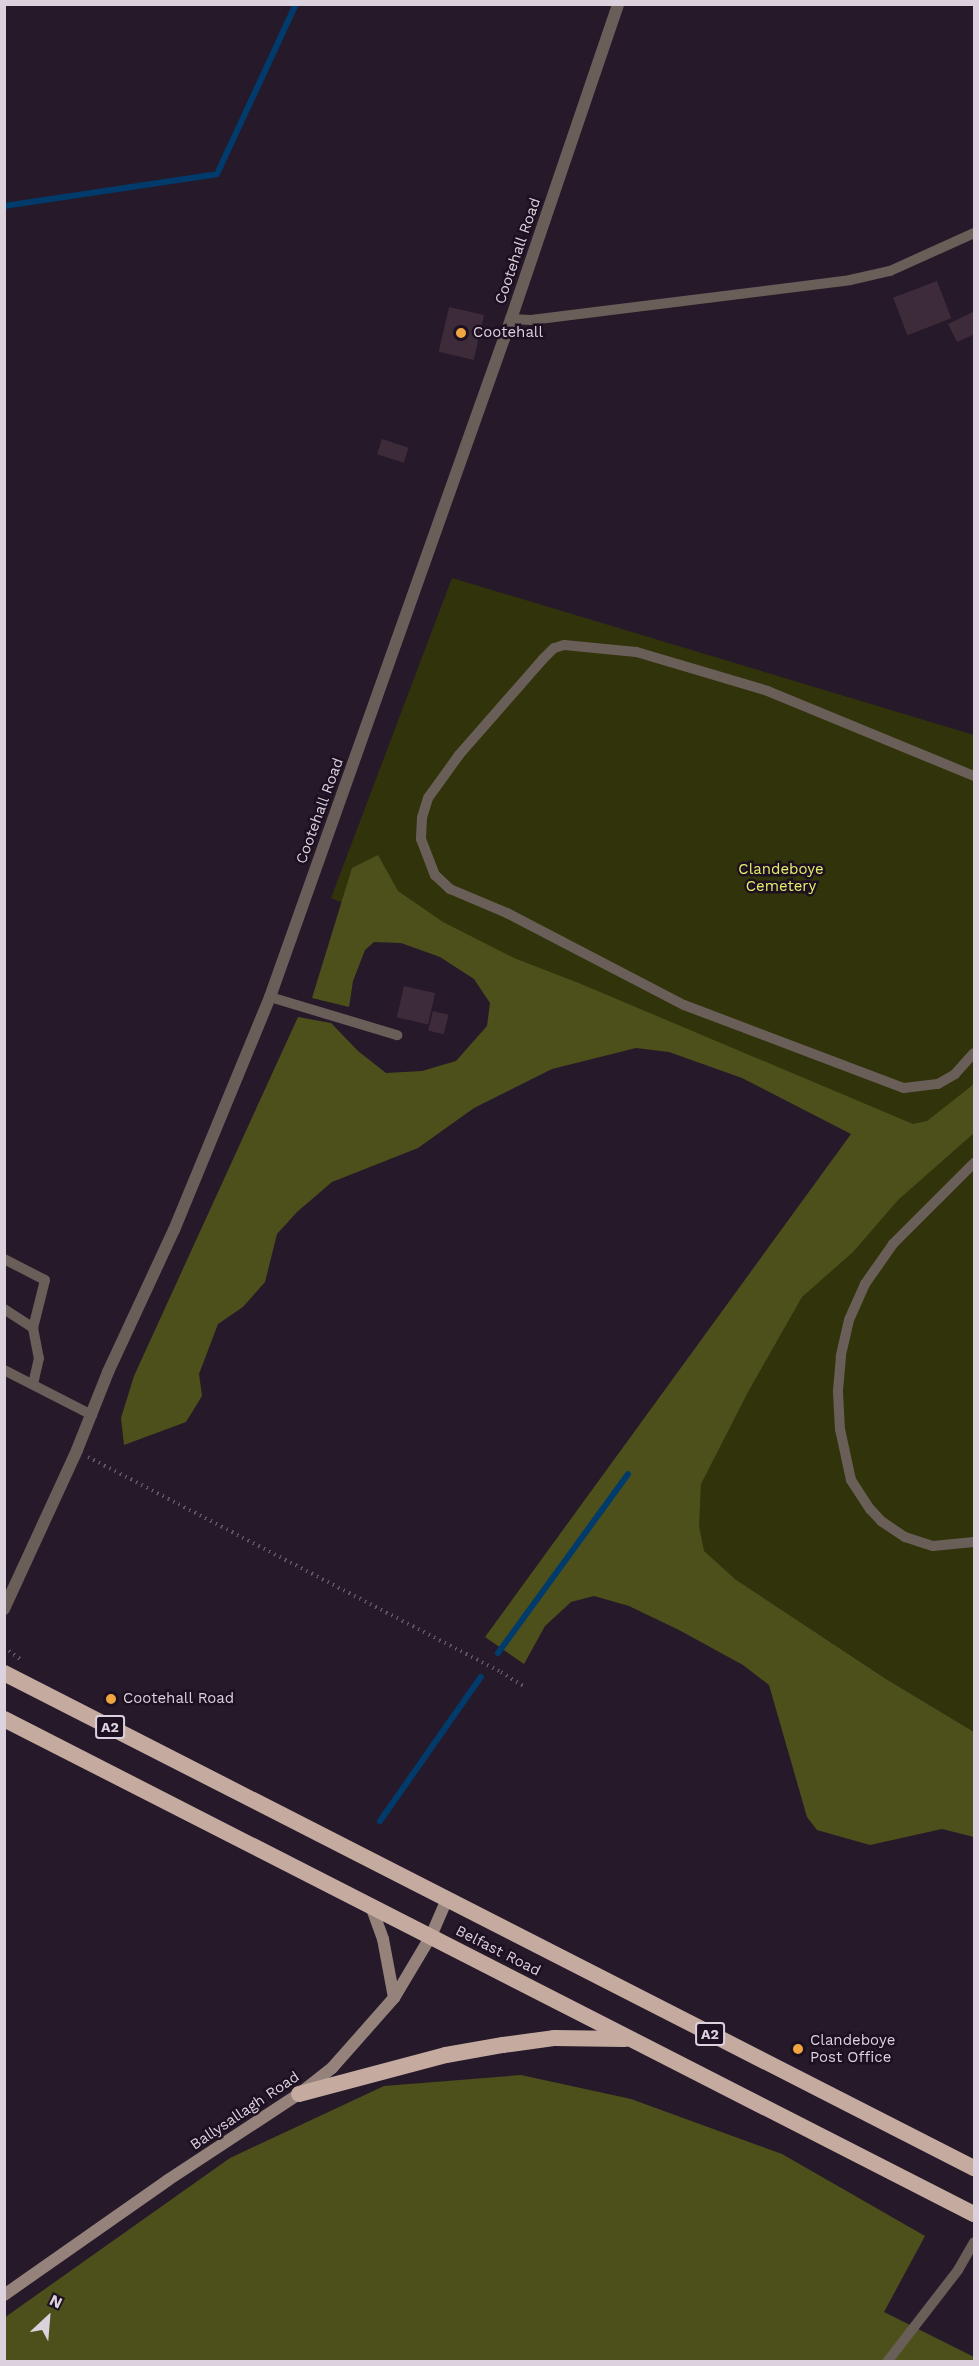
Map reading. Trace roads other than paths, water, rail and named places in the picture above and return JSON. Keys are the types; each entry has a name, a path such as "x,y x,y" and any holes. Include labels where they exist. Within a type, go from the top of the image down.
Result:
{"highway":[{"name":"Belfast Road","path":"4,1673 975,2168"},
{"name":"Belfast Road","path":"4,1719 975,2214"},
{"path":"299,2094 446,2055 503,2045 554,2038 632,2039"}],"main road":[{"name":"Ballysallagh Road","path":"4,2295 168,2180 299,2094 332,2068 394,1998 431,1936 447,1899"},
{"path":"371,1906 383,1939 394,1998"}],"street":[{"name":"Cootehall Road","path":"4,1609 77,1450 108,1372 174,1230 270,997 511,319 618,4"}],"lane":[{"path":"511,319 531,320 850,280 890,271 975,233"},
{"path":"975,776 768,692 636,652 564,645 554,648 543,659 452,764 428,798 422,818 421,839 435,875 450,889 507,913 684,1005 904,1088 938,1084 955,1074 975,1053"},
{"path":"270,997 397,1035"},
{"path":"975,1163 893,1244 865,1284 847,1329 841,1356 838,1392 840,1430 851,1480 870,1509 905,1537 933,1546 975,1542"},
{"path":"4,1259 45,1280 33,1328 39,1358 33,1384"},
{"path":"4,1309 33,1328"},
{"path":"4,1370 92,1415"},
{"path":"887,2361 958,2270 975,2242"}],"waterway":[{"path":"4,206 217,174 296,4"},
{"path":"498,1653 628,1474"},
{"path":"380,1821 481,1677"}],"place":[{"name":"Cootehall","path":"461,333"},
{"name":"Cootehall Road","path":"111,1699"},
{"name":"Clandeboye Post Office","path":"798,2049"}],"park label":[{"name":"Clandeboye Cemetery","path":"781,878"}]}
